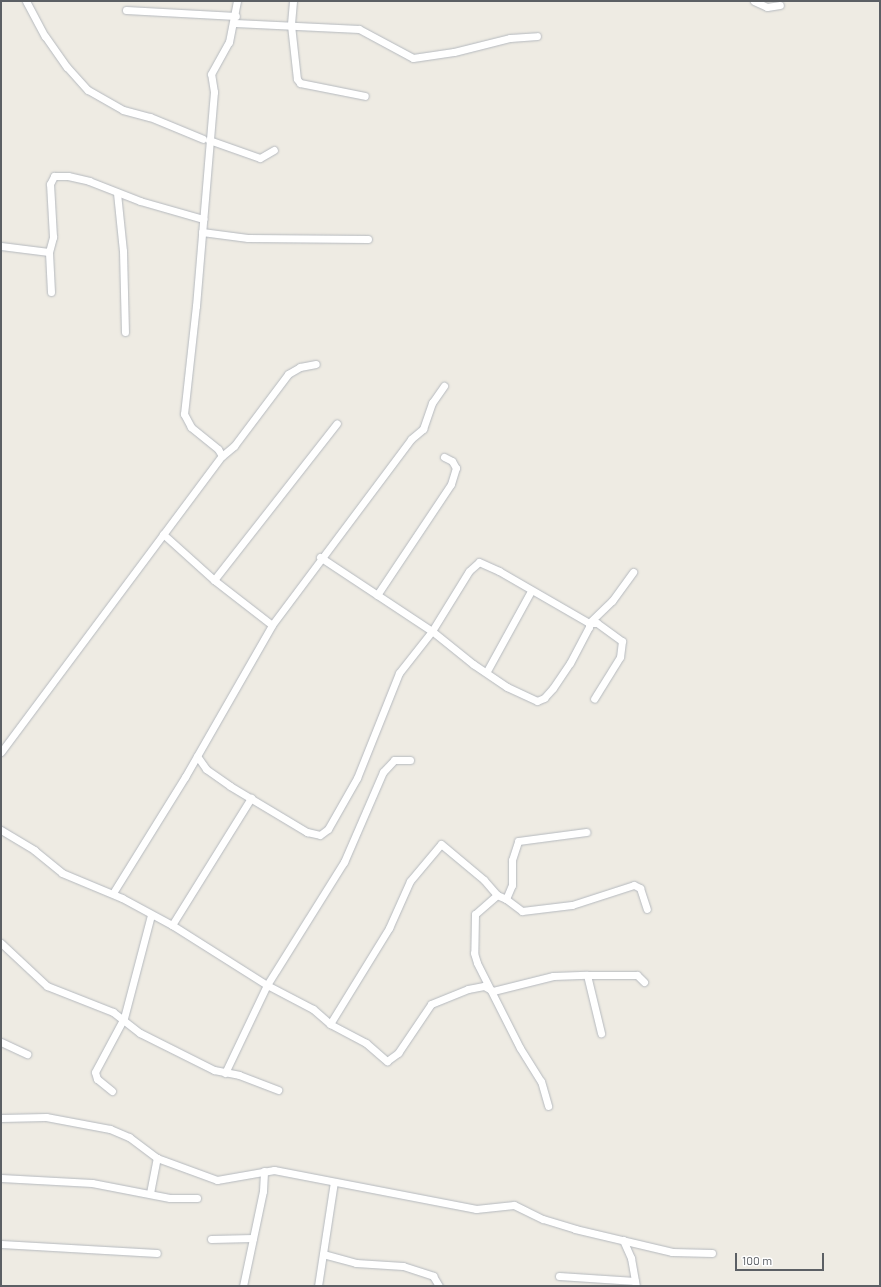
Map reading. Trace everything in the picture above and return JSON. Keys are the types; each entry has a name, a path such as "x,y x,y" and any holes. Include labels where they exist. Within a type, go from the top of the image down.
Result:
{"street":[{"path":"26,1 45,36 67,67 88,90 123,110 150,117 206,140 260,158 274,150"},
{"path":"222,456 218,448 191,427 184,414 202,232 206,140 214,92 211,74 229,42 235,19 237,1"},
{"path":"293,1 291,25 297,79 300,83 365,96"},
{"path":"754,1 767,7 780,5"},
{"path":"126,10 291,25 359,29 413,58 454,52 510,38 537,36"},
{"path":"51,292 48,252 53,237 50,184 54,176 75,177 116,193 203,218"},
{"path":"116,193 123,251 126,332"},
{"path":"202,232 248,238 368,239"},
{"path":"1,246 48,252"},
{"path":"1,752 222,456 234,446 288,374 300,367 316,364"},
{"path":"113,893 197,756 272,625 320,557 411,439 423,429 432,403 444,386"},
{"path":"214,580 337,423"},
{"path":"377,595 451,484 456,468 452,461 444,457"},
{"path":"163,534 214,580 272,625"},
{"path":"320,557 432,631 458,654 487,671 514,690 537,700 544,698 570,663 589,627 589,623 612,601 633,572"},
{"path":"197,756 206,770 314,835 320,835 328,829 357,778 399,673 432,631 456,591 479,562 499,571 531,591 589,623 597,623 622,641 620,658 594,699"},
{"path":"487,671 531,591"},
{"path":"225,1073 267,985 344,862 383,772 394,760 410,760"},
{"path":"172,925 251,798"},
{"path":"1,830 34,850 62,874 92,888 113,893 151,915 172,925 267,985 313,1009 330,1024 366,1043 390,1060 398,1054 431,1004 481,986 493,991 538,978 587,975 637,975 644,982"},
{"path":"506,899 512,885 512,860 518,840 586,832"},
{"path":"330,1024 389,928 410,881 436,846 441,844 448,848 484,880 496,895 506,899 522,911 572,905 634,885 640,888 647,909"},
{"path":"496,895 476,914 474,920 477,963 493,991 520,1048 541,1081 548,1106"},
{"path":"112,1091 97,1079 95,1072 124,1018 134,973 151,915"},
{"path":"1,944 47,986 80,997 124,1018 140,1033 225,1073 239,1075 278,1090"},
{"path":"587,975 601,1033"},
{"path":"1,1042 28,1054"},
{"path":"1,1118 46,1117 110,1129 130,1137 156,1158 217,1180 264,1170 476,1209 514,1205 543,1219 672,1252 712,1253"},
{"path":"150,1193 156,1158"},
{"path":"243,1286 263,1190 264,1170"},
{"path":"1,1178 92,1183 181,1200 197,1198"},
{"path":"318,1286 334,1182"},
{"path":"211,1239 253,1238"},
{"path":"559,1276 636,1284 631,1258 623,1240"},
{"path":"1,1244 157,1252"},
{"path":"323,1254 356,1263 403,1266 433,1276 439,1286"}]}
